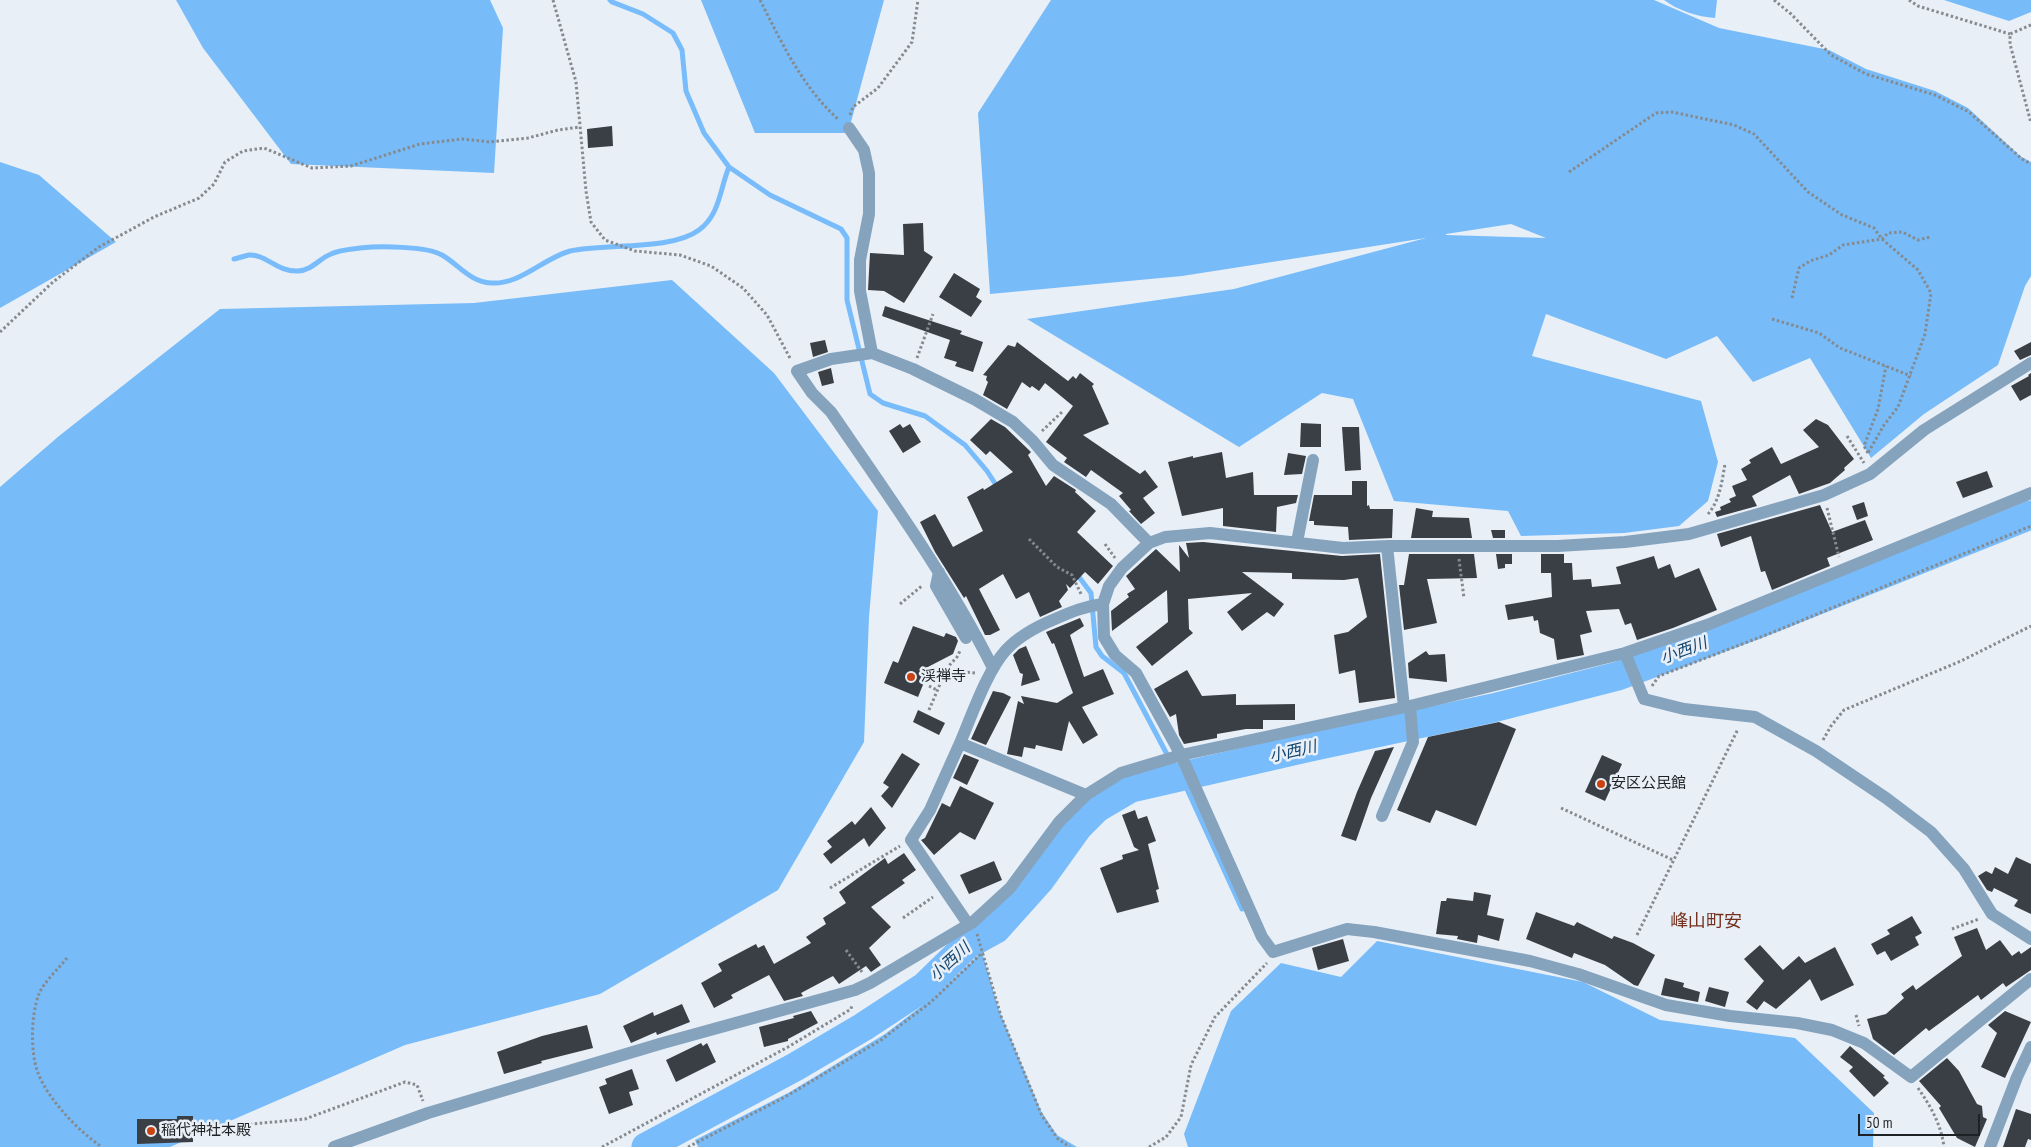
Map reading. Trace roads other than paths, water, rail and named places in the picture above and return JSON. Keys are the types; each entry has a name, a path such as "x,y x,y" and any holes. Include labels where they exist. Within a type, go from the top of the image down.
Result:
{"street":[{"path":"848,128 864,150 869,173 869,214 860,260 860,292 872,353"},
{"path":"994,668 969,620 939,572 831,412 812,393 797,371 831,358 872,353 913,369 990,408 1013,422 1033,441 1053,465 1111,504 1149,543"},
{"path":"2031,363 1924,430 1873,472 1824,495 1689,534 1625,542 1558,546 1387,546 1342,548 1210,533 1165,537 1149,543 1122,568 1109,586 1103,604 1104,637 1115,655 1136,673 1181,755 1262,937 1273,952 1346,930 1374,932 1530,961 1578,974 1666,1005 1730,1016 1796,1022 1832,1030 1864,1043 1911,1077 2031,979"},
{"path":"1297,542 1313,460"},
{"path":"334,1147 428,1113 663,1043 855,990 870,983 971,923 1010,888 1059,822 1086,795 1121,772 1181,755 1407,707 1625,654 1707,625 2031,493"},
{"path":"1382,816 1413,742 1387,546"},
{"path":"939,572 936,586 966,638"},
{"path":"971,923 911,840 930,810 994,668 1006,650 1025,634 1085,606 1103,604"},
{"path":"1625,654 1644,700 1684,709 1755,716 1816,751 1886,798 1931,832 1964,869 1992,914 2031,939"},
{"path":"960,743 1086,795"},
{"path":"1990,1147 2017,1077 2031,1047"}],"waterway":[{"path":"610,0 643,14 673,33 682,50 686,91 704,133 729,167 770,195 841,229 847,238 847,300 870,394 883,403 925,416 965,445 987,471 998,488"},
{"path":"234,259 255,255 284,269 298,271 307,269 327,256 342,251 379,247 414,248 442,255 470,276 484,282 502,283 521,276 570,251 655,244 687,237 699,230 711,217 729,167"},
{"name":"小西川","path":"646,1147 795,1067 863,1027 924,987 967,945 996,929 1040,880 1078,827 1097,808 1131,788 1493,708 1618,676 1753,626 2031,515"},
{"path":"1076,573 1091,593 1096,647 1102,656 1124,673 1179,777"},
{"path":"1181,776 1242,909"}],"place":[{"name":"渓禅寺","path":"911,677"},
{"name":"安区公民館","path":"1601,784"},
{"name":"稲代神社本殿","path":"151,1131"}],"district":[{"name":"峰山町安","path":"1706,922"}]}
